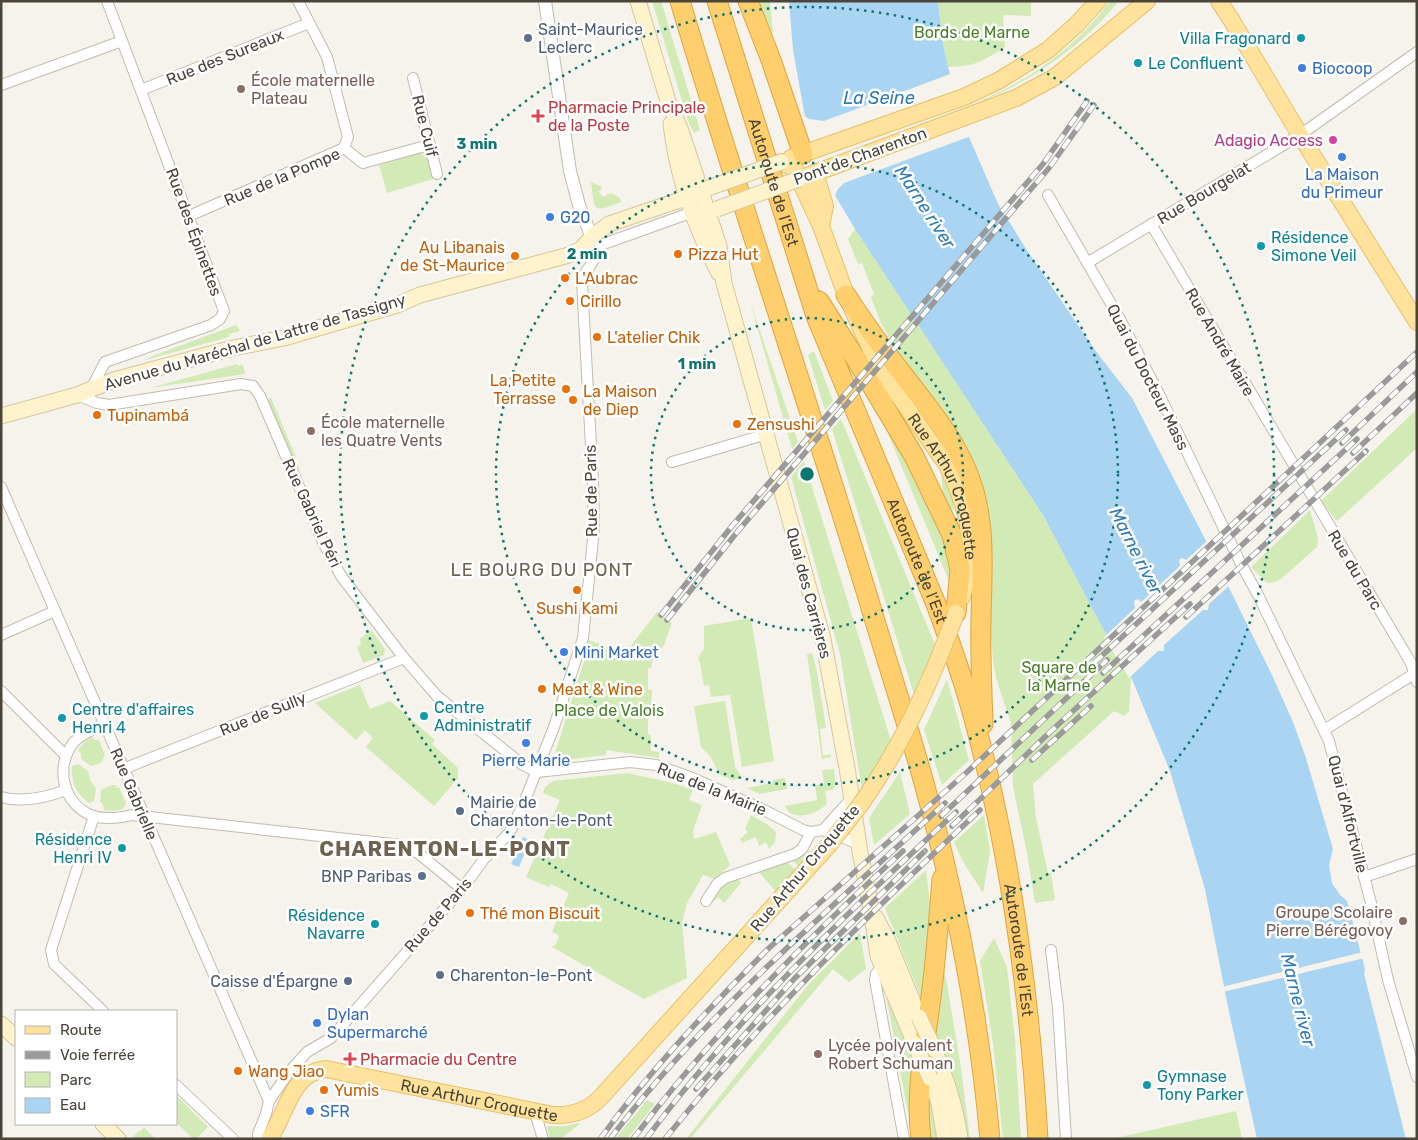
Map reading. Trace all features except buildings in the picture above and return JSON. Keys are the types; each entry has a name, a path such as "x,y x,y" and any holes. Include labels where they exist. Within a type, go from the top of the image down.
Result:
{"highway":[{"path":"680,1 924,782 944,860 969,980 990,1139"},
{"name":"Autoroute de l’Est","path":"716,1 802,275 832,356 936,604 965,687 985,761 1007,865 1020,945 1032,1050 1038,1139"},
{"path":"748,1 781,90 794,166"},
{"path":"802,275 859,364 914,456 938,504 952,535 960,568 961,595 956,613"},
{"path":"846,295 942,426 959,453 973,487 979,514 983,550 980,650 985,761"},
{"path":"921,1139 918,1108 934,977 944,860"}],"main road":[{"name":"Quai des Carrières","path":"638,1 668,101 680,171 700,191 719,246 724,283 824,639 859,844 872,908 876,948 930,1078 939,1104 945,1139"},
{"name":"Pont de Charenton","path":"706,211 794,166 998,82 1048,50 1076,25 1098,1"},
{"path":"1106,35 1128,1"},
{"name":"Pont de Charenton","path":"593,242 609,224 676,202 700,191 794,166 815,173 1016,98 1055,77 1147,1"},
{"path":"1219,1 1417,322"},
{"name":"Rue Arthur Croquette","path":"794,166 823,231 846,295 870,348 891,386 940,454 956,484 967,517 971,554 970,570 961,595"},
{"path":"815,173 825,206 823,231"},
{"name":"Avenue du Maréchal de Lattre de Tassigny","path":"1,416 77,394 114,380 217,352 284,338 396,305 420,295 569,255 593,242"},
{"name":"Rue Arthur Croquette","path":"269,1139 300,1082 313,1071 326,1069 535,1112 563,1116 585,1110 594,1104 828,846 861,803 902,737 934,670 956,613"},
{"name":"Quai des Carrières","path":"872,908 888,941 949,1086 956,1111 960,1139"},
{"path":"1,1024 15,1037"},
{"path":"104,1125 118,1139"}],"street":[{"name":"Rue des Épinettes","path":"92,389 104,362 211,325 220,318 224,311 107,1"},
{"path":"298,1 327,57 348,136 344,148"},
{"path":"545,1 570,171 579,205 593,242 706,211"},
{"name":"Rue des Sureaux","path":"141,90 309,23"},
{"path":"1,85 122,41"},
{"name":"Rue Bourgelat","path":"1087,263 1300,135 1417,52"},
{"name":"Rue Cuif","path":"413,78 437,174"},
{"name":"Rue de la Pompe","path":"189,216 344,148 363,164 429,145"},
{"name":"Quai du Docteur Mass","path":"1048,195 1121,321 1156,388 1241,564"},
{"name":"Rue André Maire","path":"1151,224 1289,459"},
{"name":"Rue de Paris","path":"258,1139 269,1101 289,1072 307,1052 331,1038 462,889 484,859 510,832 537,772 554,727 583,638 594,529 582,282 593,264 593,242"},
{"name":"Rue Gabriel Péri","path":"77,394 97,403 109,405 241,384 253,386 260,396 326,548 342,576 404,658 437,696 523,765 537,772"},
{"path":"672,462 767,434"},
{"name":"Rue du Parc","path":"1289,459 1411,663 1416,676"},
{"name":"Rue Gabrielle","path":"1,487 269,1101"},
{"name":"Quai d'Alfortville","path":"1241,564 1329,741 1388,980 1417,1077"},
{"path":"1,635 55,611"},
{"name":"Rue de Sully","path":"123,769 404,658"},
{"path":"1324,730 1416,676"},
{"path":"1,691 66,756"},
{"path":"104,724 82,735 76,741 66,756 63,772 66,790 76,804 94,816 110,818 132,815 401,845 418,853 462,889"},
{"name":"Rue de la Mairie","path":"537,772 630,762 656,765 690,776 760,808 795,827 811,832"},
{"path":"1,797 10,800 35,800 66,790"},
{"path":"823,830 851,799"},
{"path":"94,816 51,950 54,964 102,1010"},
{"path":"706,901 717,884 726,878 795,854 802,849 811,832 823,830 859,844"},
{"path":"1364,877 1417,859"},
{"path":"1051,950 1058,1008 1066,1139"},
{"name":"Quai des Carrières","path":"882,966 876,974 875,980 904,1139"},
{"path":"178,1086 233,1139"},
{"path":"535,1112 543,1139"}],"green space":[{"path":"652,1 661,1 700,130 694,133 689,124"},
{"path":"757,1 770,1 773,33 765,22"},
{"name":"Bords de Marne","path":"938,1 1031,1 1031,16 1003,15 1005,47 978,62 966,66 948,67 942,40"},
{"path":"1110,1 1119,1 1074,46 1021,82 982,100 1019,82 1053,59 1083,32"},
{"path":"420,153 427,157 433,179 387,193 379,165"},
{"path":"591,182 602,187 599,192 603,197 611,193 620,198 621,202 599,209 596,207"},
{"name":"Square de la Marne","path":"855,229 1043,515 1102,627 1131,677 1129,711 1124,716 1114,711 1033,784 1036,818 1048,873 1051,873 1055,900 1035,903 1013,787 1011,723 996,678 993,661 990,621 991,527 986,501 973,463 951,423 902,359 881,323 871,297 874,294 862,263 858,264 848,239"},
{"path":"750,302 798,442 792,449"},
{"path":"236,325 240,331 229,334 229,337 142,361 155,355"},
{"path":"814,351 833,401 825,410 808,355"},
{"path":"237,364 238,366 243,365 245,374 150,388"},
{"path":"271,398 300,470 295,468 268,399"},
{"path":"875,402 952,547 954,593"},
{"path":"1417,409 1417,448 1337,521 1321,501"},
{"path":"841,419 936,647 915,698 832,429"},
{"path":"804,461 892,744 862,790 840,654 791,477"},
{"path":"941,474 956,504 952,512 944,506"},
{"path":"1310,510 1318,538 1317,547 1281,579 1267,583 1251,567"},
{"name":"Place de Valois","path":"657,612 672,623 664,645 652,662 651,668 648,668 648,690 652,690 651,713 648,713 648,734 651,735 651,751 659,752 659,758 606,750 606,755 564,760 555,753 587,652 588,640 600,644 601,647 630,647"},
{"path":"751,618 774,761 742,767 730,695 711,697 709,685 704,686 698,659 704,648 704,626"},
{"path":"371,630 385,649 384,655 363,663 357,647 361,644 360,639"},
{"path":"812,653 817,671 826,728 820,729 823,756 831,754 831,757 822,759 807,654"},
{"path":"947,679 969,760 942,785 924,730"},
{"path":"360,685 370,709 390,701 435,740 432,744 458,769 458,778 434,806 366,747 373,738 365,730 356,740 315,703"},
{"path":"725,701 735,767 742,778 733,780 720,775 710,756 701,747 694,706"},
{"path":"92,737 95,740 99,740 105,755 101,763 91,766 81,759 81,754 78,750"},
{"path":"78,764 88,771 90,780 96,789 94,801 89,803 78,792 72,777 72,766"},
{"path":"834,769 836,785 832,790 825,791 827,803 823,807 805,815 793,814 788,811 785,806 817,800 815,785 824,784 822,770"},
{"path":"900,772 910,814 874,845 869,818"},
{"path":"627,773 673,783 693,790 689,800 702,805 693,831 694,839 716,832 730,865 715,879 703,875 687,903 682,923 687,978 644,999 552,947 556,944 559,937 552,932 569,893 551,884 549,887 526,877 560,800 543,793 545,787 553,781"},
{"path":"785,778 787,789 759,794 747,788 773,783 773,780"},
{"path":"116,785 117,788 119,787 126,803 123,809 104,810 103,804 100,802 101,790"},
{"path":"751,815 776,832 775,842 769,849 766,842 759,846 756,837 742,843 740,839 748,832 745,829"},
{"path":"984,815 990,851 983,893 962,860 954,842"},
{"path":"810,850 813,854 800,868 792,860 801,856"},
{"path":"786,863 797,871 777,893 758,871"},
{"path":"926,870 933,928 925,1008 885,908"},
{"path":"737,877 741,883 724,903 718,897 710,904 721,888"},
{"path":"860,933 866,969 849,982 833,969 690,1139 686,1139 808,985"},
{"path":"994,938 1007,967 1015,1040 1021,1139 1003,1139 993,1043 980,961"},
{"path":"941,966 945,972 961,1068 970,1139 965,1139 961,1104 936,1034"},
{"path":"883,980 917,1059 913,1139"},
{"path":"929,1088 940,1139 926,1139"},
{"path":"178,1097 208,1127 196,1139 193,1139 178,1124"},
{"path":"647,1100 655,1104 627,1139 616,1138"},
{"path":"1236,1111 1242,1139 1111,1139"},
{"path":"579,1123 560,1139 550,1139 548,1126 565,1126"},
{"path":"144,1127 155,1139 131,1139 140,1132"}],"water":[{"name":"La Seine","path":"789,1 938,1 942,40 948,67 969,137 998,204 1028,252 1095,350 1132,398 1204,537 1293,722 1305,755 1333,849 1329,865 1332,883 1340,895 1347,901 1406,1139 1257,1139 1228,1007 1205,889 1170,771 1131,677 1102,627 1043,515 855,229 836,197 805,117 793,50"},
{"path":"523,837 530,840 519,867 511,864"}],"pier":[{"path":"953,73 971,136 844,183 838,189 834,197 835,200 802,114 809,119 824,121"},
{"path":"1208,540 1230,585 1209,604 1208,610 1203,610 1164,645 1164,651 1158,651 1129,678 1104,637 1135,608 1134,601 1138,599 1141,602 1180,566 1179,560 1182,558 1186,560"},
{"path":"1363,952 1365,958 1223,992 1222,987"}],"railway":[{"path":"661,615 732,526 1043,164 1087,101"},
{"path":"667,620 738,531 1049,168 1094,105"},
{"path":"600,1139 639,1088 681,1040 769,948 966,773 1417,352"},
{"path":"1342,443 1417,372"},
{"path":"1353,453 1417,393"},
{"path":"1094,663 1346,430"},
{"path":"1103,673 1357,439"},
{"path":"1186,617 1366,451"},
{"path":"952,826 1049,733 1190,604"},
{"path":"941,816 1107,660"},
{"path":"1032,760 1091,706"},
{"path":"610,1139 647,1093 728,1005 813,923 945,803"},
{"path":"665,1139 739,1052 816,969 980,810"},
{"path":"646,1139 717,1051 755,1009 833,928 956,812"},
{"path":"633,1139 695,1062 761,989 903,851"},
{"path":"696,1089 794,979 925,851"}],"place":[{"name":"Saint-Maurice Leclerc","path":"528,38"},
{"name":"Villa Fragonard","path":"1301,38"},
{"name":"Le Confluent","path":"1138,63"},
{"name":"Biocoop","path":"1302,68"},
{"name":"École maternelle Plateau","path":"241,89"},
{"name":"Pharmacie Principale de la Poste","path":"538,116"},
{"name":"Adagio Access","path":"1333,140"},
{"name":"La Maison du Primeur","path":"1342,157"},
{"name":"G20","path":"550,217"},
{"name":"Résidence Simone Veil","path":"1261,246"},
{"name":"Pizza Hut","path":"678,254"},
{"name":"Au Libanais de St-Maurice","path":"515,256"},
{"name":"L'Aubrac","path":"565,278"},
{"name":"Cirillo","path":"570,301"},
{"name":"L'atelier Chik","path":"597,337"},
{"name":"La Petite Terrasse","path":"566,389"},
{"name":"La Maison de Diep","path":"573,400"},
{"name":"Tupinambá","path":"97,415"},
{"name":"Zensushi","path":"737,424"},
{"name":"École maternelle les Quatre Vents","path":"311,431"},
{"name":"Sushi Kami","path":"577,590"},
{"name":"Mini Market","path":"564,652"},
{"name":"Meat & Wine","path":"542,689"},
{"name":"Centre Administratif","path":"424,716"},
{"name":"Centre d'affaires Henri 4","path":"62,718"},
{"name":"Pierre Marie","path":"526,743"},
{"name":"Mairie de Charenton-le-Pont","path":"460,811"},
{"name":"Résidence Henri IV","path":"122,848"},
{"name":"BNP Paribas","path":"422,876"},
{"name":"Thé mon Biscuit","path":"470,913"},
{"name":"Groupe Scolaire Pierre Bérégovoy","path":"1403,921"},
{"name":"Résidence Navarre","path":"375,924"},
{"name":"Charenton-le-Pont","path":"440,975"},
{"name":"Caisse d'Épargne","path":"348,981"},
{"name":"Dylan Supermarché","path":"317,1023"},
{"name":"Lycée polyvalent Robert Schuman","path":"818,1054"},
{"name":"Pharmacie du Centre","path":"350,1059"},
{"name":"Wang Jiao","path":"238,1071"},
{"name":"Gymnase Tony Parker","path":"1147,1085"},
{"name":"Yumis","path":"324,1090"},
{"name":"SFR","path":"310,1111"}],"district":[{"name":"LE BOURG DU PONT","path":"542,570"},
{"name":"CHARENTON-LE-PONT","path":"445,848"}],"water label":[{"name":"Marne river","path":"925,207"},
{"name":"Marne river","path":"1136,551"},
{"name":"Marne river","path":"1298,1000"}]}
